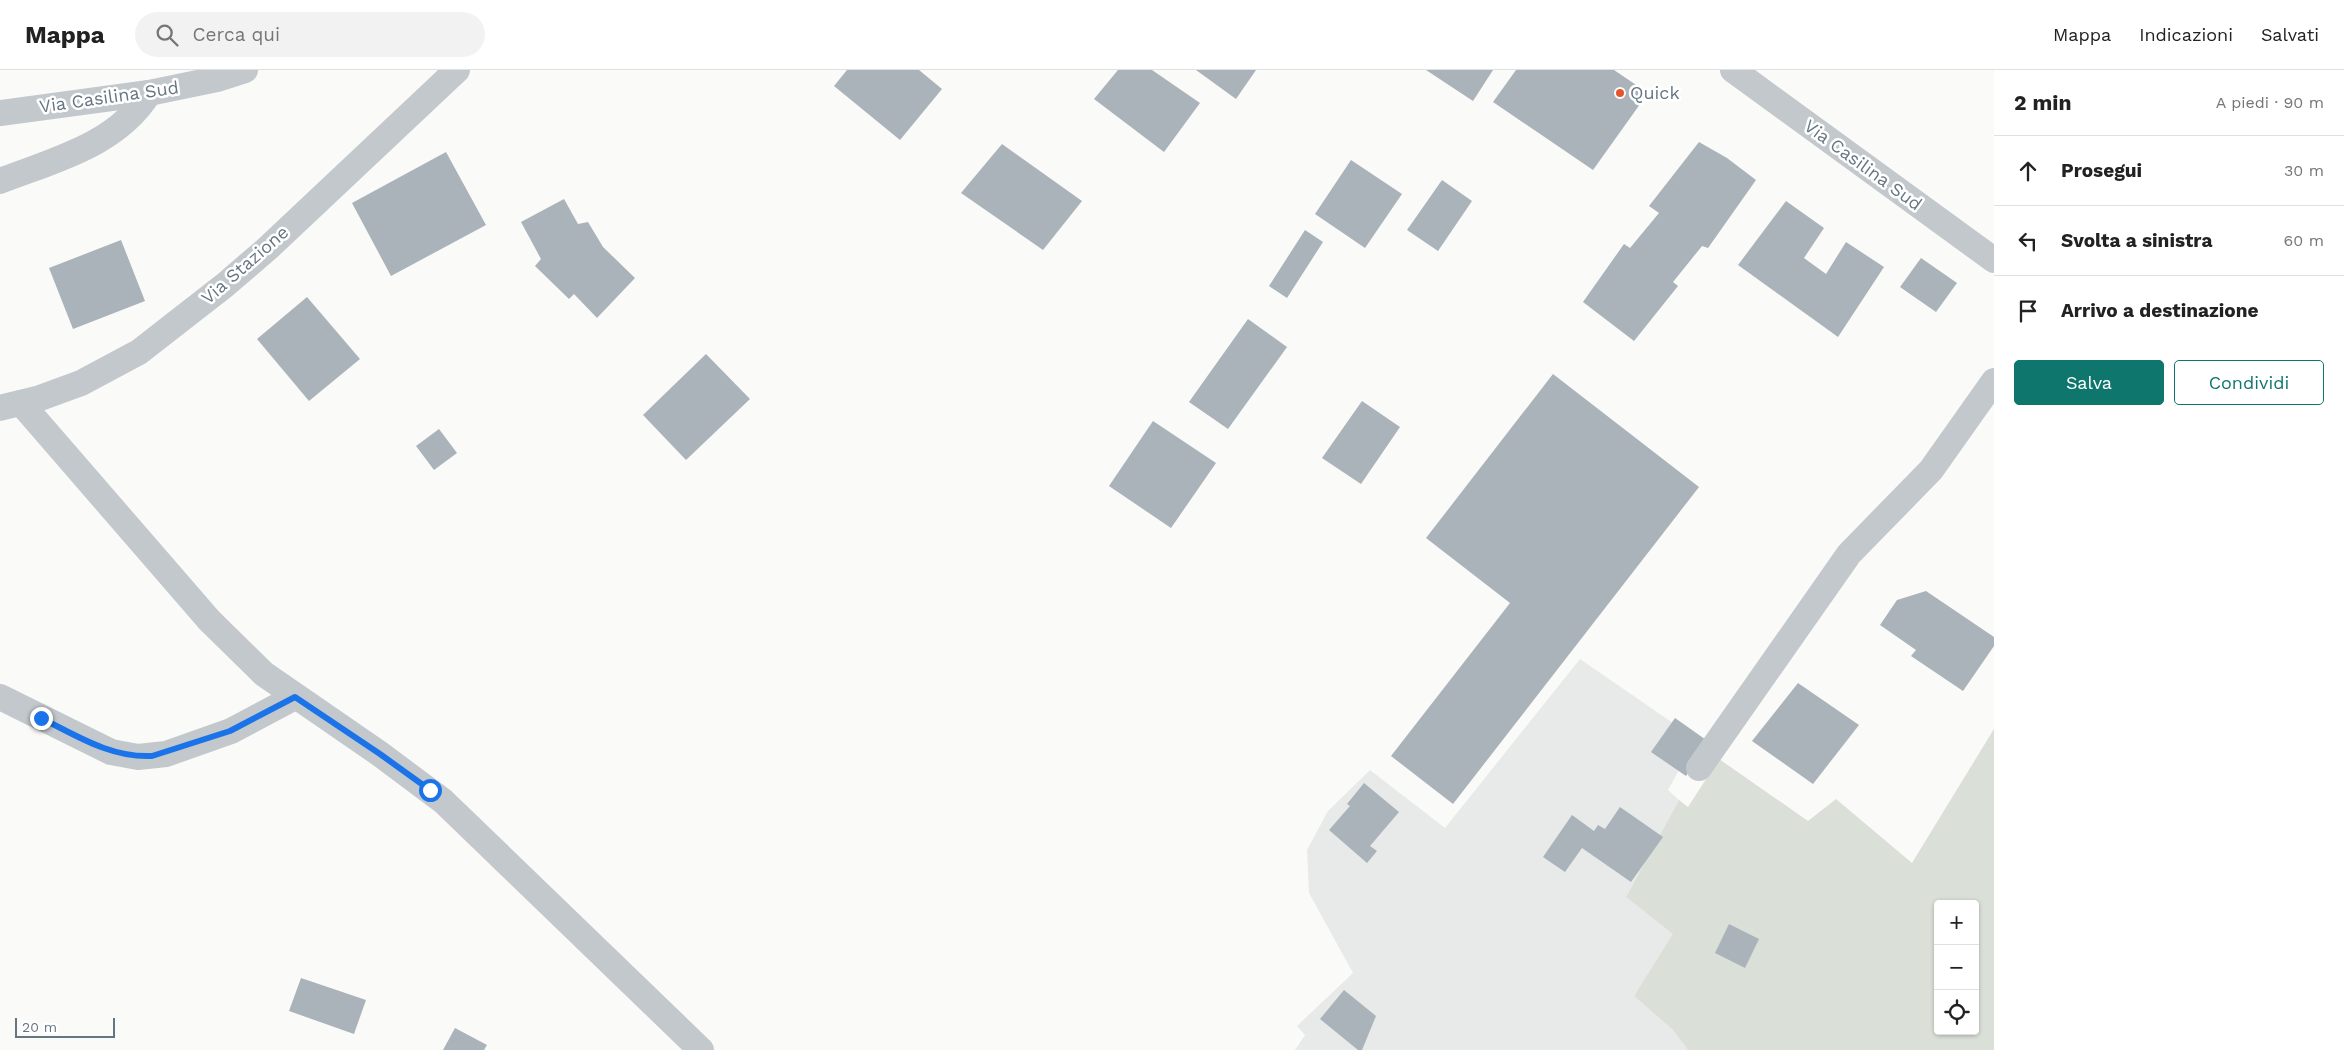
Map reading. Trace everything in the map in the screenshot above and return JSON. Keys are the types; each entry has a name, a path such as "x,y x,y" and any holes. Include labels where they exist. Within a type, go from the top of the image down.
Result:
{"street":[{"name":"Via Casilina Sud","path":"0,113 149,93 217,79 245,70"},
{"name":"Via Stazione","path":"11,405 82,382 139,352 268,248 457,70"},
{"name":"Via Casilina Sud","path":"1733,70 1994,260"},
{"path":"0,181 108,136 132,117 149,93"},
{"path":"1699,768 1844,561 1872,528 1906,497 1931,470 1994,381"},
{"path":"11,405 224,636 264,674 380,754 443,801 701,1050"},
{"path":"0,697 110,752 138,757 166,754 230,731 295,697"}],"shaded area":[{"path":"1580,659 1696,739 1668,790 1679,800 1626,897 1674,934 1634,996 1673,1030 1688,1050 1295,1050 1305,1035 1297,1026 1353,973 1309,893 1307,850 1328,811 1370,770 1445,828"},
{"path":"1994,729 1994,1050 1688,1050 1673,1030 1634,996 1673,934 1626,897 1679,800 1688,807 1719,759 1808,821 1836,799 1912,863"}],"building":[{"path":"847,70 919,70 942,89 900,140 834,86"},
{"path":"1118,70 1152,70 1200,103 1164,152 1094,99"},
{"path":"1196,70 1256,70 1236,99"},
{"path":"1426,70 1493,70 1473,101"},
{"path":"1516,70 1614,70 1648,93 1593,170 1493,102"},
{"path":"1699,142 1727,158 1756,180 1708,248 1702,246 1673,282 1678,286 1634,341 1583,302 1624,244 1630,248 1659,213 1649,206"},
{"path":"1002,144 1082,201 1043,250 961,193"},
{"path":"446,152 486,225 391,276 352,203"},
{"path":"1351,160 1402,194 1365,248 1315,214"},
{"path":"1442,180 1472,201 1438,251 1407,230"},
{"path":"564,199 578,224 588,222 603,247 635,278 597,318 574,294 569,299 535,266 541,259 521,222"},
{"path":"1786,201 1824,228 1804,258 1826,274 1846,242 1884,267 1838,337 1738,265"},
{"path":"1305,230 1323,242 1287,298 1269,286"},
{"path":"121,240 145,301 73,329 49,268"},
{"path":"1921,258 1957,283 1936,312 1900,287"},
{"path":"307,297 360,359 309,401 257,339"},
{"path":"1248,319 1287,347 1228,429 1189,402"},
{"path":"706,354 750,399 686,460 643,415"},
{"path":"1553,374 1699,487 1453,804 1391,756 1510,603 1426,538"},
{"path":"1362,401 1400,427 1361,484 1322,458"},
{"path":"1153,421 1216,463 1171,528 1109,486"},
{"path":"439,429 457,453 434,470 416,446"},
{"path":"1926,591 1994,637 1994,646 1963,691 1911,656 1916,650 1880,625 1897,600"},
{"path":"1798,683 1859,725 1813,784 1752,741"},
{"path":"1675,718 1709,742 1686,776 1651,752"},
{"path":"1364,783 1399,812 1370,846 1377,851 1367,863 1329,830 1350,806 1347,804"},
{"path":"1620,807 1663,837 1631,882 1582,848 1565,872 1543,857 1572,815 1594,831 1598,825 1605,829"},
{"path":"1729,924 1759,939 1745,968 1715,953"},
{"path":"301,978 366,1000 354,1034 289,1011"},
{"path":"1344,990 1376,1016 1362,1050 1358,1050 1320,1019"},
{"path":"455,1028 487,1045 484,1050 443,1050"}],"place":[{"name":"Quick","path":"1620,93"}],"route":[{"path":"41,718 110,752 138,757 152,756 166,754 230,731 295,697 430,790"}]}
